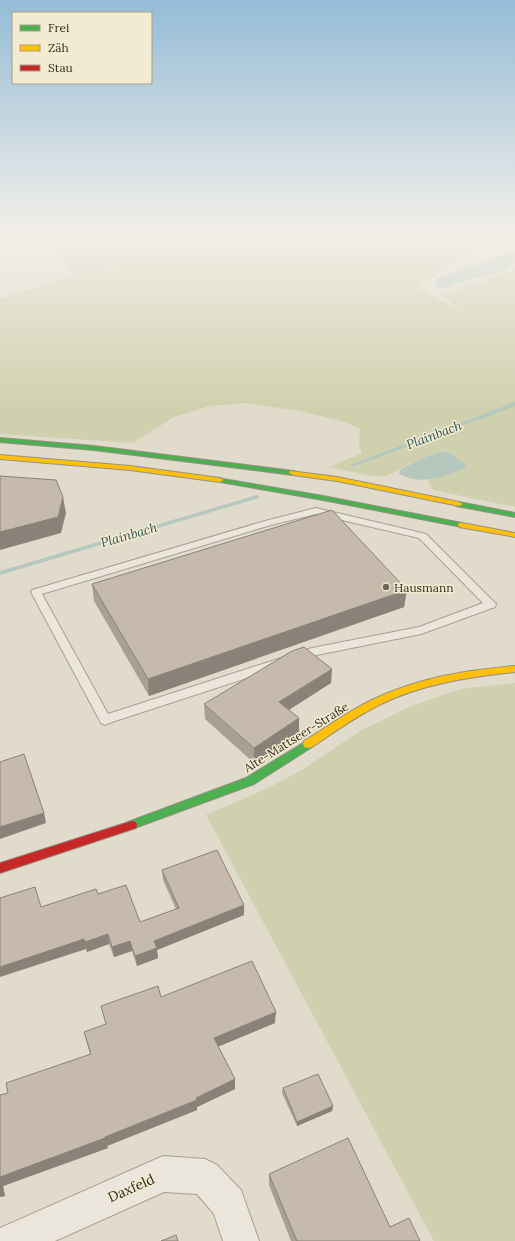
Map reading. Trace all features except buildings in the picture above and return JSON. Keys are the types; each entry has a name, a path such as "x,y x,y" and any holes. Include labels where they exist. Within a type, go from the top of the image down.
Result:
{"main road":[{"path":"0,440 109,450 269,469 336,479 515,515"},
{"path":"0,457 152,471 232,483 334,500 515,535"},
{"name":"Alte-Mattseer-Straße","path":"0,868 107,834 250,781 360,711 389,697 420,686 476,672 515,669"}],"street":[{"name":"Daxfeld","path":"13,1241 163,1174 205,1177 228,1203 241,1241"}],"lane":[{"path":"316,511 422,536 491,604 421,630 316,651 105,720 36,592 268,523 316,511"}],"path":[{"path":"0,300 29,291"}],"green space":[{"path":"29,291 423,291 463,311 441,295 453,291 515,291 515,507 433,490 427,481 465,468 443,452 422,458 386,476 370,476 329,467 362,453 359,445 360,429 345,422 300,411 247,403 209,406 174,417 133,443 0,434 0,300"},
{"path":"515,683 515,1241 434,1241 206,815 264,790 302,770 360,731 409,707 460,689"}],"shaded area":[{"path":"443,452 450,453 466,465 465,468 441,477 425,480 408,478 399,474 400,470 422,458"}],"waterway":[{"name":"Plainbach","path":"353,465 515,404"},
{"name":"Plainbach","path":"0,573 257,497"}],"traffic: fast":[{"path":"0,440 94,448 293,473"},
{"path":"220,480 462,525"},
{"path":"459,504 515,515"},
{"path":"132,825 250,781 308,744"}],"traffic: slow":[{"path":"0,457 130,468 220,480"},
{"path":"293,473 337,479 459,504"},
{"path":"462,525 515,535"},
{"path":"308,744 359,711 415,687 435,681 475,673 515,669"}],"traffic: jam":[{"path":"0,868 132,825"}],"place":[{"name":"Hausmann","path":"386,587"}]}
